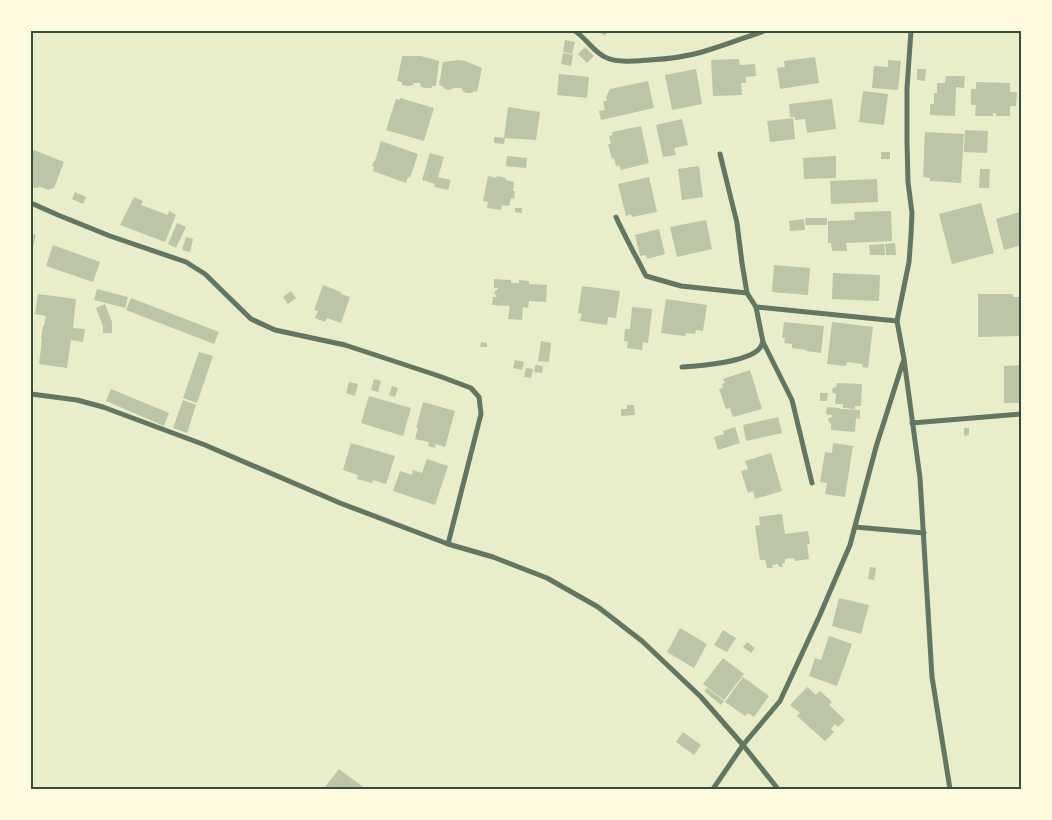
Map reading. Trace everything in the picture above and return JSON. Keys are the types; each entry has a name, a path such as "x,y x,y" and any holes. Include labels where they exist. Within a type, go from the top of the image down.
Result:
{"street":[{"path":"575,31 598,53 621,61 672,58 701,53 764,31"},
{"path":"740,31 740,38"},
{"path":"911,31 907,88 908,182 912,213 911,236 909,262 897,320 920,478 932,677 950,789"},
{"path":"720,154 737,223 747,293 756,307 763,342 792,400 812,483"},
{"path":"31,203 58,216 110,236 186,262 206,274 251,319 275,330 345,345 471,388 479,397 481,414 448,544"},
{"path":"616,218 646,276 681,286 747,293"},
{"path":"756,307 897,320"},
{"path":"682,367 723,363 748,355 760,348 763,342"},
{"path":"713,789 743,745 780,701 850,544 876,447 904,359"},
{"path":"31,394 77,400 103,407 205,445 340,503 448,544 493,557 547,578 598,607 642,641 701,697 778,789"},
{"path":"912,423 1021,414"},
{"path":"855,527 924,533"}],"building":[{"path":"598,31 608,31 605,36"},
{"path":"565,40 575,42 572,54 563,52"},
{"path":"585,47 594,56 587,63 578,54"},
{"path":"563,53 573,55 571,66 561,64"},
{"path":"403,56 421,56 439,61 436,86 425,88 421,87 420,83 414,83 409,86 402,85 402,82 397,81"},
{"path":"815,57 819,83 780,89 777,68 785,67 784,61"},
{"path":"739,59 740,65 755,64 756,76 746,77 746,83 741,83 742,95 713,96 711,60"},
{"path":"458,60 482,68 477,92 467,93 461,88 449,90 439,85 443,62"},
{"path":"888,60 901,61 898,90 872,88 874,66 888,67"},
{"path":"696,69 702,104 672,110 665,75"},
{"path":"917,69 926,69 925,81 917,80"},
{"path":"559,74 589,77 587,98 557,95"},
{"path":"946,76 965,76 964,88 956,87 955,116 930,115 930,104 934,104 934,93 937,93 937,83 945,83"},
{"path":"648,81 654,108 601,120 599,111 605,110 603,101 607,101 606,97 610,89"},
{"path":"976,82 1010,83 1010,92 1017,92 1016,106 1010,106 1010,116 996,116 996,113 993,113 993,116 975,116 976,105 971,105 971,89 976,89"},
{"path":"863,91 888,94 884,125 859,122"},
{"path":"400,98 434,108 424,141 386,130 396,99 400,100"},
{"path":"832,99 836,129 807,133 805,119 795,120 795,117 790,117 789,104"},
{"path":"508,107 540,112 536,140 504,138"},
{"path":"793,118 795,139 770,142 767,121"},
{"path":"682,119 688,145 674,148 676,155 663,157 656,125"},
{"path":"641,126 649,163 621,170 619,165 616,166 614,158 612,159 608,144 611,144 609,136 613,135 612,132"},
{"path":"965,130 988,131 987,153 964,152"},
{"path":"925,132 964,134 961,183 930,181 930,178 923,177"},
{"path":"494,137 505,138 504,144 494,143"},
{"path":"381,141 418,154 410,178 408,177 406,183 373,171 374,167 372,166"},
{"path":"34,150 64,162 54,188 49,190 31,187 31,152"},
{"path":"881,152 890,152 890,159 881,159"},
{"path":"430,153 444,157 438,177 451,180 448,190 434,187 435,184 422,180"},
{"path":"507,156 527,158 526,168 506,166"},
{"path":"836,156 836,178 804,179 803,158"},
{"path":"699,166 703,197 682,200 678,169"},
{"path":"980,169 990,169 989,188 979,188"},
{"path":"488,176 506,178 505,180 514,182 514,199 511,198 509,206 502,205 501,210 487,208 488,202 483,201"},
{"path":"649,177 657,212 632,217 631,214 626,216 618,184"},
{"path":"877,179 878,202 831,204 830,181"},
{"path":"75,192 86,197 83,204 72,199"},
{"path":"134,197 143,201 141,205 168,215 169,211 176,215 165,242 120,225"},
{"path":"981,203 994,253 952,264 939,214"},
{"path":"515,208 522,208 522,213 515,212"},
{"path":"891,211 892,241 846,243 847,251 832,251 831,243 828,243 828,221 855,220 854,212"},
{"path":"1020,212 1021,245 1004,250 996,219"},
{"path":"805,218 827,218 827,225 806,225"},
{"path":"804,219 805,230 790,231 789,221"},
{"path":"706,220 712,249 677,257 670,227"},
{"path":"177,223 186,227 176,248 168,244"},
{"path":"659,229 665,254 647,259 646,255 640,256 635,235"},
{"path":"31,233 36,235 32,249 31,249"},
{"path":"186,237 193,239 190,252 182,250"},
{"path":"895,243 896,255 886,255 885,244"},
{"path":"884,244 885,255 870,255 869,245"},
{"path":"53,245 100,262 93,282 46,266"},
{"path":"774,265 810,268 808,295 772,292"},
{"path":"833,273 880,275 879,301 832,299"},
{"path":"494,279 511,280 511,283 519,283 519,280 529,281 529,284 547,285 546,302 529,301 528,308 523,307 522,320 508,319 510,306 492,305 493,297 497,297 494,292 498,289 494,288"},
{"path":"323,285 350,297 341,323 327,318 325,322 315,318 318,311 314,310"},
{"path":"582,286 620,291 616,318 608,317 607,325 580,321 582,314 578,313"},
{"path":"97,289 128,297 125,308 94,300"},
{"path":"291,291 296,298 288,304 283,297"},
{"path":"38,294 76,299 73,328 85,329 83,342 71,340 67,368 39,364 41,339 46,316 35,314"},
{"path":"978,294 1013,294 1013,297 1021,297 1021,336 978,337"},
{"path":"131,298 219,332 214,344 126,310"},
{"path":"666,299 707,305 703,331 696,330 695,334 686,333 685,336 661,333"},
{"path":"105,304 112,322 112,333 103,333 103,326 96,308"},
{"path":"632,307 652,309 648,343 643,342 642,350 627,348 628,342 624,341 625,329 630,329"},
{"path":"784,322 824,326 821,353 792,348 792,344 784,343 785,338 782,338"},
{"path":"832,322 873,327 868,368 862,367 863,364 847,362 846,366 827,364"},
{"path":"541,341 551,343 549,362 538,361"},
{"path":"481,342 487,343 487,347 480,347"},
{"path":"199,352 213,356 197,403 183,398"},
{"path":"515,360 524,362 522,370 513,368"},
{"path":"535,365 543,366 542,373 534,372"},
{"path":"1021,365 1021,403 1004,403 1004,366"},
{"path":"526,368 533,369 531,378 524,377"},
{"path":"750,370 762,409 733,417 730,408 726,409 719,389 723,388 722,384 725,383 723,379"},
{"path":"374,379 381,381 378,392 371,390"},
{"path":"349,382 358,384 355,396 346,393"},
{"path":"837,383 862,384 861,406 855,406 855,409 843,408 843,404 835,404 836,394 832,391"},
{"path":"392,386 398,388 395,397 389,395"},
{"path":"111,389 169,413 164,426 106,401"},
{"path":"820,393 828,393 827,401 820,401"},
{"path":"369,396 411,408 403,436 361,423"},
{"path":"183,400 196,405 187,433 173,428"},
{"path":"423,402 455,411 445,447 436,444 435,448 428,446 429,442 415,439"},
{"path":"627,405 634,405 635,415 621,416 621,409 627,409"},
{"path":"827,407 860,410 860,419 856,418 855,432 831,430 831,424 828,420 832,415 826,414"},
{"path":"778,417 782,433 746,441 743,425"},
{"path":"735,427 740,443 718,450 714,437 724,434 723,431"},
{"path":"964,428 969,428 969,435 964,436"},
{"path":"351,443 395,456 386,484 373,480 372,483 357,479 358,475 343,470"},
{"path":"833,443 853,446 845,497 825,494 827,483 820,482 825,452 832,453"},
{"path":"771,453 782,491 755,499 753,491 748,493 741,471 748,469 745,461"},
{"path":"427,459 448,466 435,505 393,491 400,471 412,475 413,470 422,473"},
{"path":"782,514 785,534 808,531 810,544 807,544 809,559 795,561 794,558 785,559 785,563 782,564 783,567 779,567 778,564 772,565 773,568 767,568 765,560 760,560 755,526 760,525 759,517"},
{"path":"870,567 876,568 874,580 868,579"},
{"path":"839,598 869,605 861,634 832,626"},
{"path":"680,628 707,644 694,668 667,652"},
{"path":"723,630 736,638 727,652 714,645"},
{"path":"829,636 852,644 837,686 809,676 815,658 821,660"},
{"path":"747,642 755,648 751,653 743,647"},
{"path":"723,658 744,674 724,700 703,684"},
{"path":"743,677 769,696 754,717 748,713 745,716 725,702"},
{"path":"807,687 816,695 820,691 832,702 829,705 845,720 838,727 835,724 831,729 834,732 825,741 797,716 800,713 790,705"},
{"path":"707,688 724,701 721,705 704,691"},
{"path":"683,732 701,745 694,755 676,742"},
{"path":"339,769 366,789 324,788"}]}
